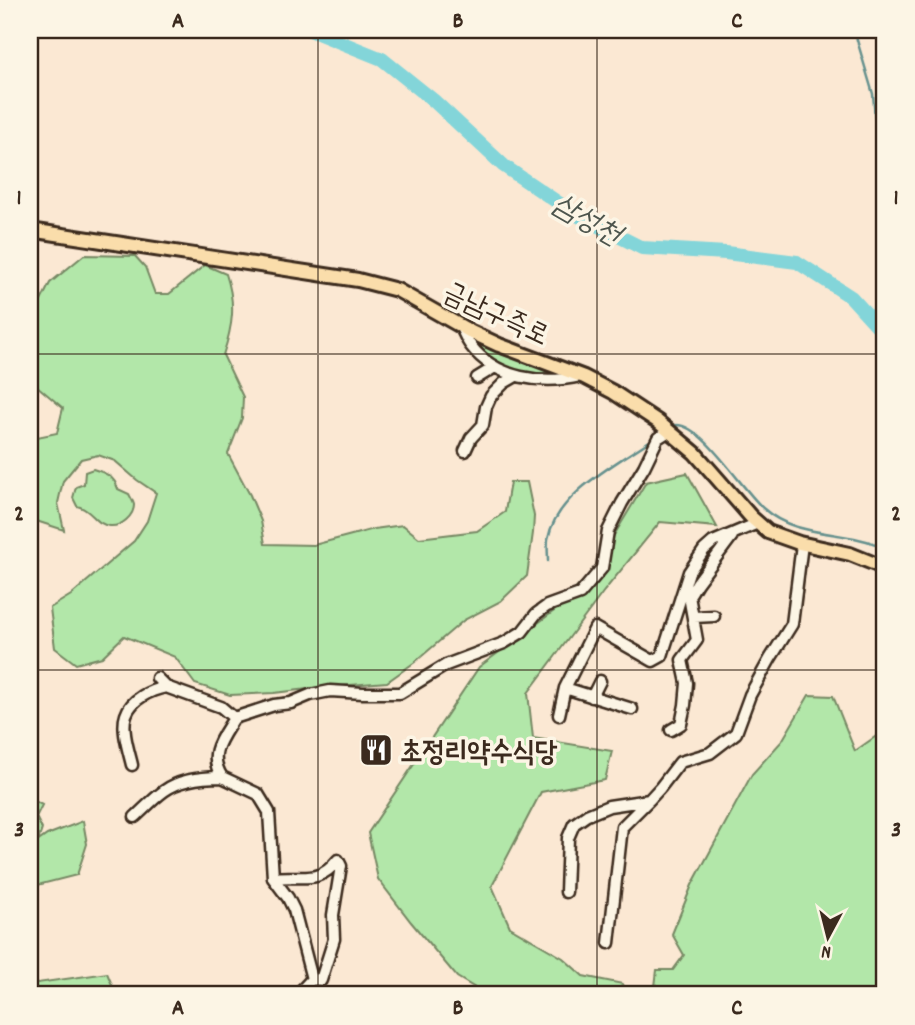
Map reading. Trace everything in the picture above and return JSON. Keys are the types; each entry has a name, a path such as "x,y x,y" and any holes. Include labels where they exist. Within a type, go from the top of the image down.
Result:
{"main road":[{"name":"금남구즉로","path":"30,230 358,280 397,290 499,345 581,376 613,392 657,421 695,453 751,517 768,532 802,544 850,554 885,568"}],"street":[{"path":"460,326 470,345 487,362 505,373 564,380 581,376"},
{"path":"477,378 495,367"},
{"path":"465,451 471,438 483,425 491,396 516,376"},
{"path":"222,777 217,769 216,747 234,718 330,691 400,693 446,665 504,643 522,632 536,614 547,606 580,594 602,568 608,531 658,438 669,431"},
{"path":"559,715 565,688 595,628 653,661 662,656 689,572 704,550 713,542 758,523"},
{"path":"671,730 681,724 685,705 687,683 682,660 697,640 690,596 732,535"},
{"path":"609,943 622,827 660,788 680,762 710,753 736,733 750,695 792,624 802,544"},
{"path":"694,617 714,616"},
{"path":"157,678 166,687 221,707 234,718"},
{"path":"592,697 600,681"},
{"path":"132,765 126,740 126,715 135,702 152,690 166,687"},
{"path":"565,688 632,709"},
{"path":"135,817 165,790 206,777 222,777 258,794 268,812 273,878 294,910 312,979"},
{"path":"566,892 568,838 574,824 609,806 649,800"},
{"path":"273,878 318,877 330,870 338,860 341,866 332,915 334,939 321,980 312,979"},
{"path":"297,995 312,979"}],"green space":[{"path":"84,255 135,256 145,267 155,294 169,294 205,265 226,274 232,314 223,355 243,397 242,418 228,454 261,521 265,544 314,545 374,529 403,525 419,538 477,531 505,512 510,482 527,482 534,516 527,576 501,601 464,620 387,682 230,695 195,684 175,657 124,636 102,657 76,664 55,648 50,608 71,595 134,541 147,521 156,493 115,461 98,455 81,459 63,481 58,503 64,530 30,519 30,444 32,438 57,433 63,408 30,380 30,323 50,283"},
{"path":"474,340 560,373 513,371 492,359"},
{"path":"93,469 109,476 118,489 129,494 134,504 133,509 122,523 105,525 77,506 73,498 76,487 84,484 85,472"},
{"path":"687,473 717,527 660,522 604,591 528,693 533,738 612,751 605,780 541,792 492,886 510,927 563,958 583,976 623,984 627,995 472,995 475,988 457,977 378,879 368,833 479,667 554,611 592,572 646,482"},
{"path":"809,695 833,696 855,751 885,730 885,995 654,995 657,970 673,970 684,955 672,934 692,885 752,774 782,741"},
{"path":"30,769 33,772 34,784 31,799 42,805 36,817 42,829 39,838 31,843 30,843"},
{"path":"83,821 87,844 77,875 30,887 30,847 47,835"},
{"path":"107,973 115,992 112,995 30,995 30,984"}],"waterway":[{"name":"삼성천","path":"310,30 382,59 433,100 504,166 575,214 642,248 726,253 797,262 851,297 882,331 885,341"},
{"path":"854,30 873,94 876,130 885,155"},
{"path":"676,425 687,428 710,446 755,500 777,519 807,530 854,538 885,548"},
{"path":"548,561 548,539 553,523 563,508 589,482 651,440"}],"place":[{"name":"초정리약수식당","path":"376,750"}]}
